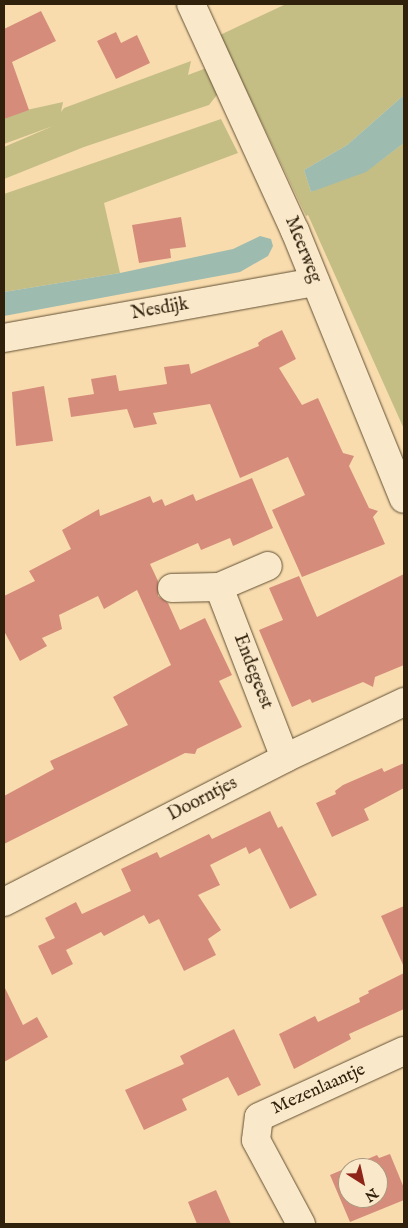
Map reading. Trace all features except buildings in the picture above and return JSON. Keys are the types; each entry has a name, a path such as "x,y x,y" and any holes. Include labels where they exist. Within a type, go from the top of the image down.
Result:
{"street":[{"name":"Meerweg","path":"191,4 238,102 315,282 404,499"},
{"name":"Nesdijk","path":"4,338 315,282"},
{"path":"172,588 219,587 268,566"},
{"name":"Endegeest","path":"219,587 285,758"},
{"name":"Doorntjes","path":"4,902 285,758 404,702"},
{"name":"Mezenlaantje","path":"301,1224 256,1140 259,1117 404,1051"}],"shaded area":[{"path":"286,4 404,4 404,95 347,145 304,170 311,192 376,164 404,143 404,429 308,215 306,216 220,35"},
{"path":"191,61 188,75 209,67 220,91 209,105 84,147 4,179 4,147 53,126 4,144 4,115 63,102 61,112 64,108"},
{"path":"404,95 404,143 366,172 311,192 304,170 347,145"},
{"path":"221,119 238,153 104,203 120,273 4,292 4,194"},
{"path":"260,236 271,239 273,246 268,256 240,272 4,316 4,292 120,273 233,249"}]}
